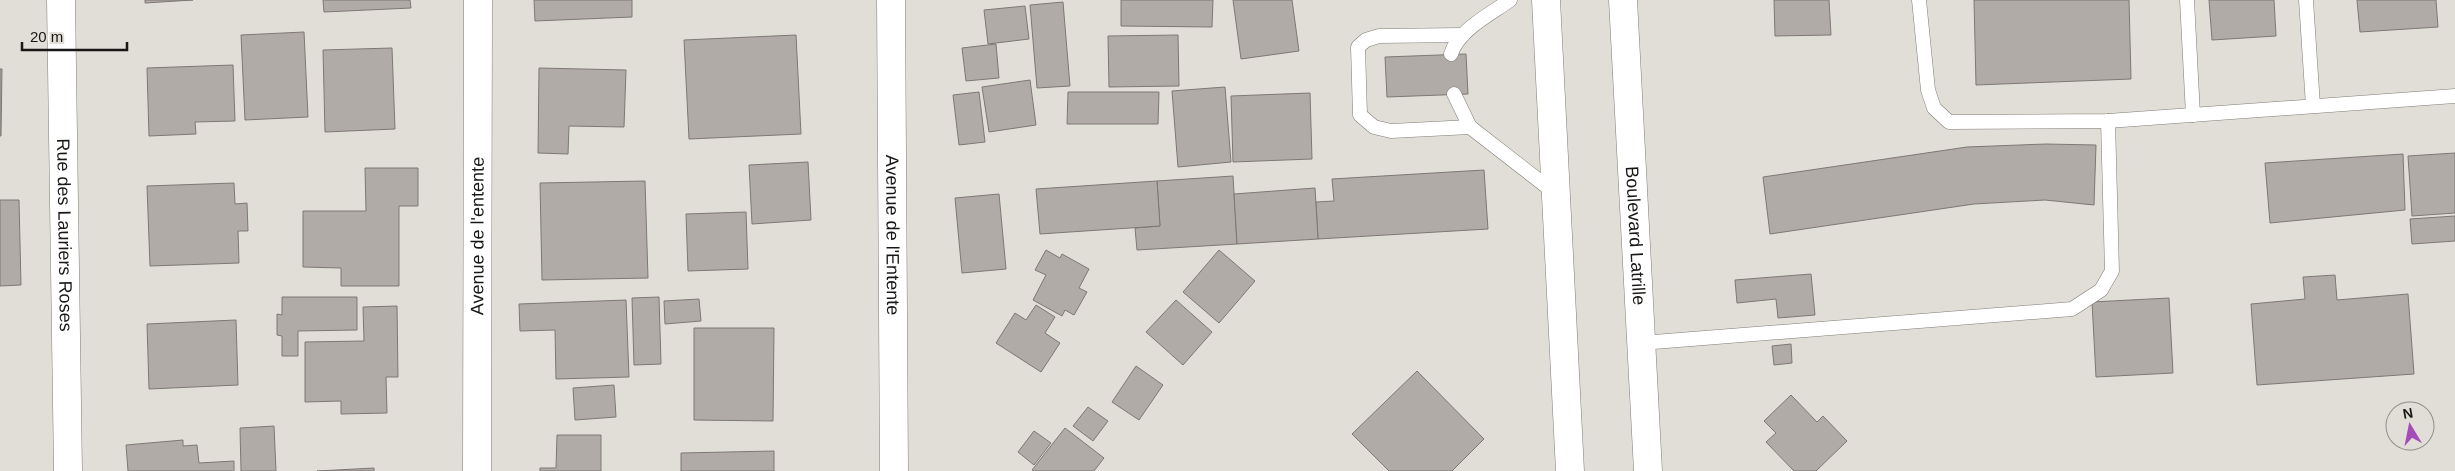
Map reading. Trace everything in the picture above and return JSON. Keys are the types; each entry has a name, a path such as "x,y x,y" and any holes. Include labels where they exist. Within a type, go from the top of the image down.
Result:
{"street":[{"name":"Rue des Lauriers Roses","path":"61,0 68,471"},
{"name":"Avenue de l'entente","path":"477,471 478,0"},
{"name":"Avenue de l'Entente","path":"891,0 894,471"},
{"path":"1546,0 1570,471"},
{"name":"Boulevard Latrille","path":"1623,0 1648,471"}],"lane":[{"path":"1451,54 1454,46 1463,35 1510,0"},
{"path":"1919,0 1928,90 1934,108 1948,122 2108,121 2455,96"},
{"path":"2187,0 2193,115"},
{"path":"2306,0 2314,106"},
{"path":"1463,35 1379,36 1366,40 1358,47 1360,115 1374,128 1391,131 1470,127"},
{"path":"1454,94 1470,127 1555,193"},
{"path":"1641,343 2072,309 2101,290 2112,271 2108,121"}],"building":[{"path":"145,0 193,0 145,3"},
{"path":"323,0 410,0 411,8 324,12"},
{"path":"534,0 632,0 632,17 535,21"},
{"path":"1121,0 1213,0 1212,27 1121,26"},
{"path":"1233,0 1292,0 1299,51 1241,59"},
{"path":"1774,0 1829,0 1831,35 1775,36"},
{"path":"1974,0 2129,0 2131,79 1976,85"},
{"path":"2209,0 2274,0 2276,36 2212,40"},
{"path":"2357,0 2436,0 2438,27 2360,32"},
{"path":"1063,2 1070,86 1037,88 1030,5"},
{"path":"1025,6 1029,39 988,44 984,10"},
{"path":"304,32 308,117 245,120 241,35"},
{"path":"796,35 801,134 689,139 684,40"},
{"path":"1178,35 1179,86 1109,87 1108,36"},
{"path":"996,44 999,78 966,81 962,48"},
{"path":"392,48 395,129 325,132 323,50"},
{"path":"1466,54 1468,94 1387,97 1385,57"},
{"path":"233,65 235,121 195,122 196,134 149,136 147,68"},
{"path":"539,68 626,70 624,127 569,126 568,154 538,153"},
{"path":"0,69 2,69 1,136 0,136"},
{"path":"1030,80 1036,125 989,132 982,87"},
{"path":"1225,87 1231,162 1178,167 1172,91"},
{"path":"979,92 985,142 959,145 953,95"},
{"path":"1068,92 1159,92 1158,124 1067,124"},
{"path":"1310,93 1312,159 1233,162 1231,96"},
{"path":"2046,144 2096,145 2094,205 2045,200 1974,204 1770,234 1763,177 1967,147"},
{"path":"2455,153 2455,213 2412,216 2408,156"},
{"path":"2403,154 2405,210 2270,223 2265,163"},
{"path":"808,162 811,220 752,224 749,165"},
{"path":"365,168 418,168 418,206 399,206 399,286 341,286 341,268 303,267 303,211 366,211"},
{"path":"1484,170 1488,229 1318,239 1316,202 1334,201 1332,179"},
{"path":"1233,176 1237,244 1137,250 1135,228 1160,226 1157,181"},
{"path":"645,181 648,278 542,280 540,183"},
{"path":"1157,181 1160,226 1040,234 1036,189"},
{"path":"234,183 235,204 247,203 248,231 238,231 239,263 150,266 147,186"},
{"path":"1315,188 1318,239 1237,244 1234,194"},
{"path":"999,194 1006,269 962,273 955,198"},
{"path":"0,200 19,200 21,285 0,286"},
{"path":"746,212 748,269 688,271 686,214"},
{"path":"2455,216 2455,241 2412,244 2410,219"},
{"path":"1046,250 1060,258 1062,254 1089,269 1079,288 1087,292 1074,315 1065,310 1062,316 1033,300 1046,275 1035,270"},
{"path":"1219,250 1255,281 1219,323 1183,292"},
{"path":"1811,274 1815,315 1778,318 1776,299 1737,303 1735,280"},
{"path":"2335,275 2337,300 2408,294 2414,374 2257,385 2251,304 2305,299 2303,277"},
{"path":"282,297 357,297 357,330 298,331 298,356 282,356 282,336 277,335 277,314 282,315"},
{"path":"659,297 661,364 634,365 632,298"},
{"path":"2169,298 2173,373 2096,377 2092,302"},
{"path":"699,299 701,321 665,324 664,301"},
{"path":"626,300 629,377 556,379 555,330 520,331 519,304"},
{"path":"1176,300 1212,332 1183,365 1146,332"},
{"path":"1036,305 1055,317 1045,333 1060,343 1041,372 996,343 1015,313 1026,320"},
{"path":"397,306 398,377 386,377 387,413 341,414 341,401 305,402 305,342 364,341 363,307"},
{"path":"236,320 238,385 149,389 147,324"},
{"path":"694,328 774,328 773,421 694,420"},
{"path":"1791,344 1792,363 1774,365 1772,346"},
{"path":"1136,366 1163,385 1139,420 1112,402"},
{"path":"1417,371 1484,439 1452,471 1389,471 1352,434"},
{"path":"614,385 616,417 575,420 573,388"},
{"path":"1791,395 1817,422 1823,416 1847,441 1816,471 1794,471 1766,442 1776,433 1764,421"},
{"path":"1088,407 1108,421 1093,441 1073,426"},
{"path":"274,426 276,471 241,471 240,428"},
{"path":"1065,428 1104,458 1094,471 1032,470"},
{"path":"1034,431 1051,443 1034,465 1018,452"},
{"path":"557,435 601,435 601,471 540,471 540,468 556,468"},
{"path":"183,440 183,446 197,445 199,463 234,461 234,471 128,471 126,445"},
{"path":"774,451 774,471 681,471 681,453"},
{"path":"374,468 374,471 317,471"}]}
